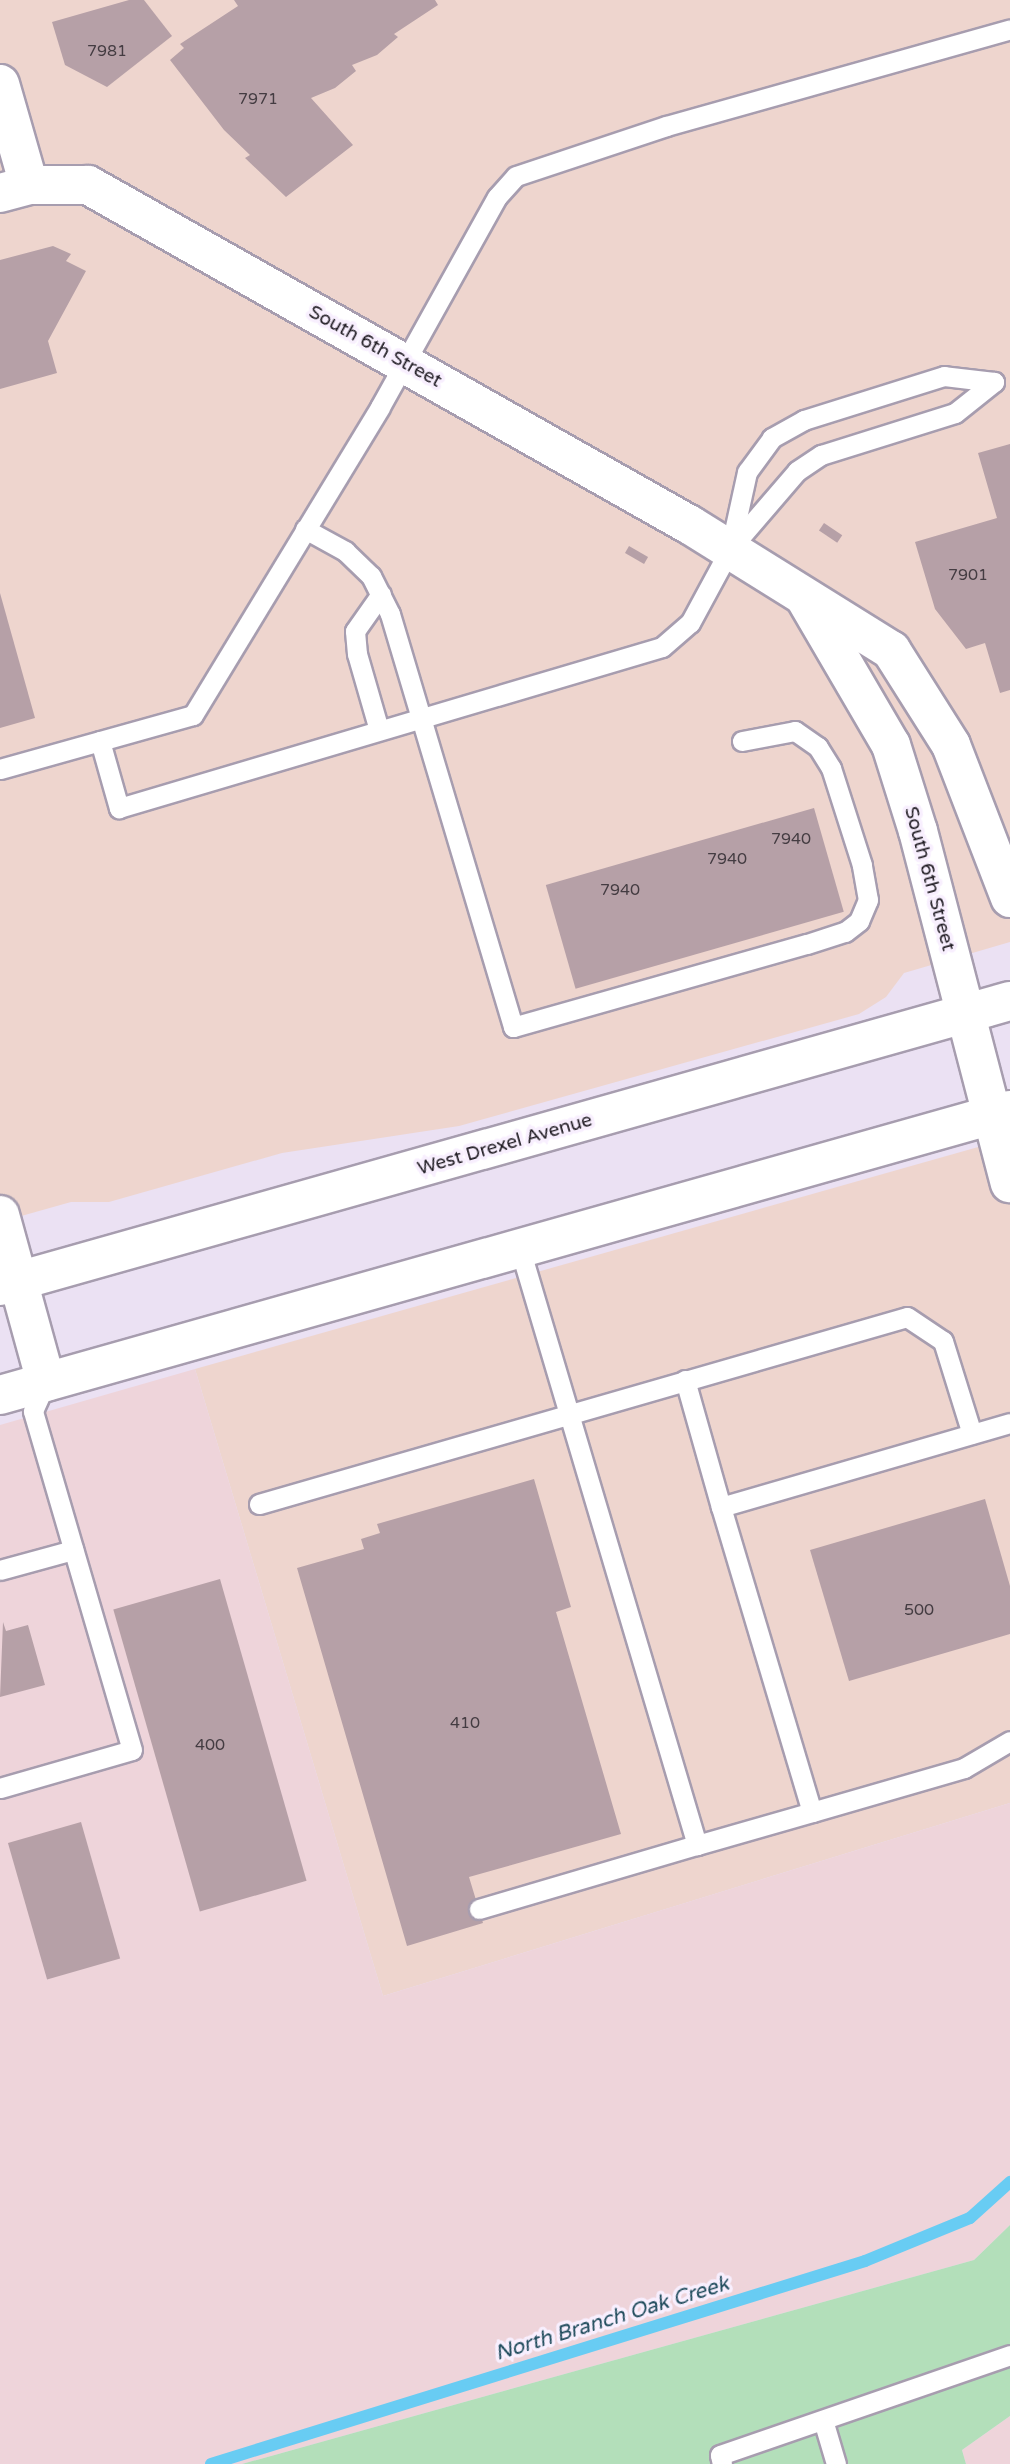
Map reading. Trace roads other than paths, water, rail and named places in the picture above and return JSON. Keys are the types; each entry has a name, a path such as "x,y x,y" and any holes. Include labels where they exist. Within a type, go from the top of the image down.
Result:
{"street":[{"name":"South 6th Street","path":"0,84 14,189 88,185 730,549 891,650 923,696 951,745 1010,898"},
{"name":"South 6th Street","path":"803,594 891,745 918,831 963,1014 1000,1113 1010,1184"},
{"name":"West Drexel Avenue","path":"9,1283 1010,1001"},
{"path":"0,1215 26,1396 520,1249 1000,1113"}],"lane":[{"path":"0,769 192,715 248,629 497,197 516,176 545,162 1010,29"},
{"path":"730,549 747,472 772,438 804,419 944,376 1002,380"},
{"path":"100,741 119,808 662,647 690,623 730,549 797,471 821,455 955,413 1002,380"},
{"path":"305,529 345,551 371,576 381,594 423,718 513,1027 807,944 845,932 859,921 868,900 862,865 831,768 818,747 795,731 742,741"},
{"path":"379,730 357,654 355,631 381,594"},
{"path":"520,1249 566,1414 697,1845"},
{"path":"259,1504 907,1317 943,1342 972,1434"},
{"path":"685,1380 812,1812"},
{"path":"0,1788 132,1750 26,1396"},
{"path":"721,1507 1010,1423"},
{"path":"0,1570 73,1549"},
{"path":"479,1909 964,1768 1010,1741"},
{"path":"722,2464 720,2455 1010,2356"},
{"path":"822,2420 836,2464"}],"waterway":[{"name":"North Branch Oak Creek","path":"211,2464 865,2261 970,2218 1010,2182"}]}
